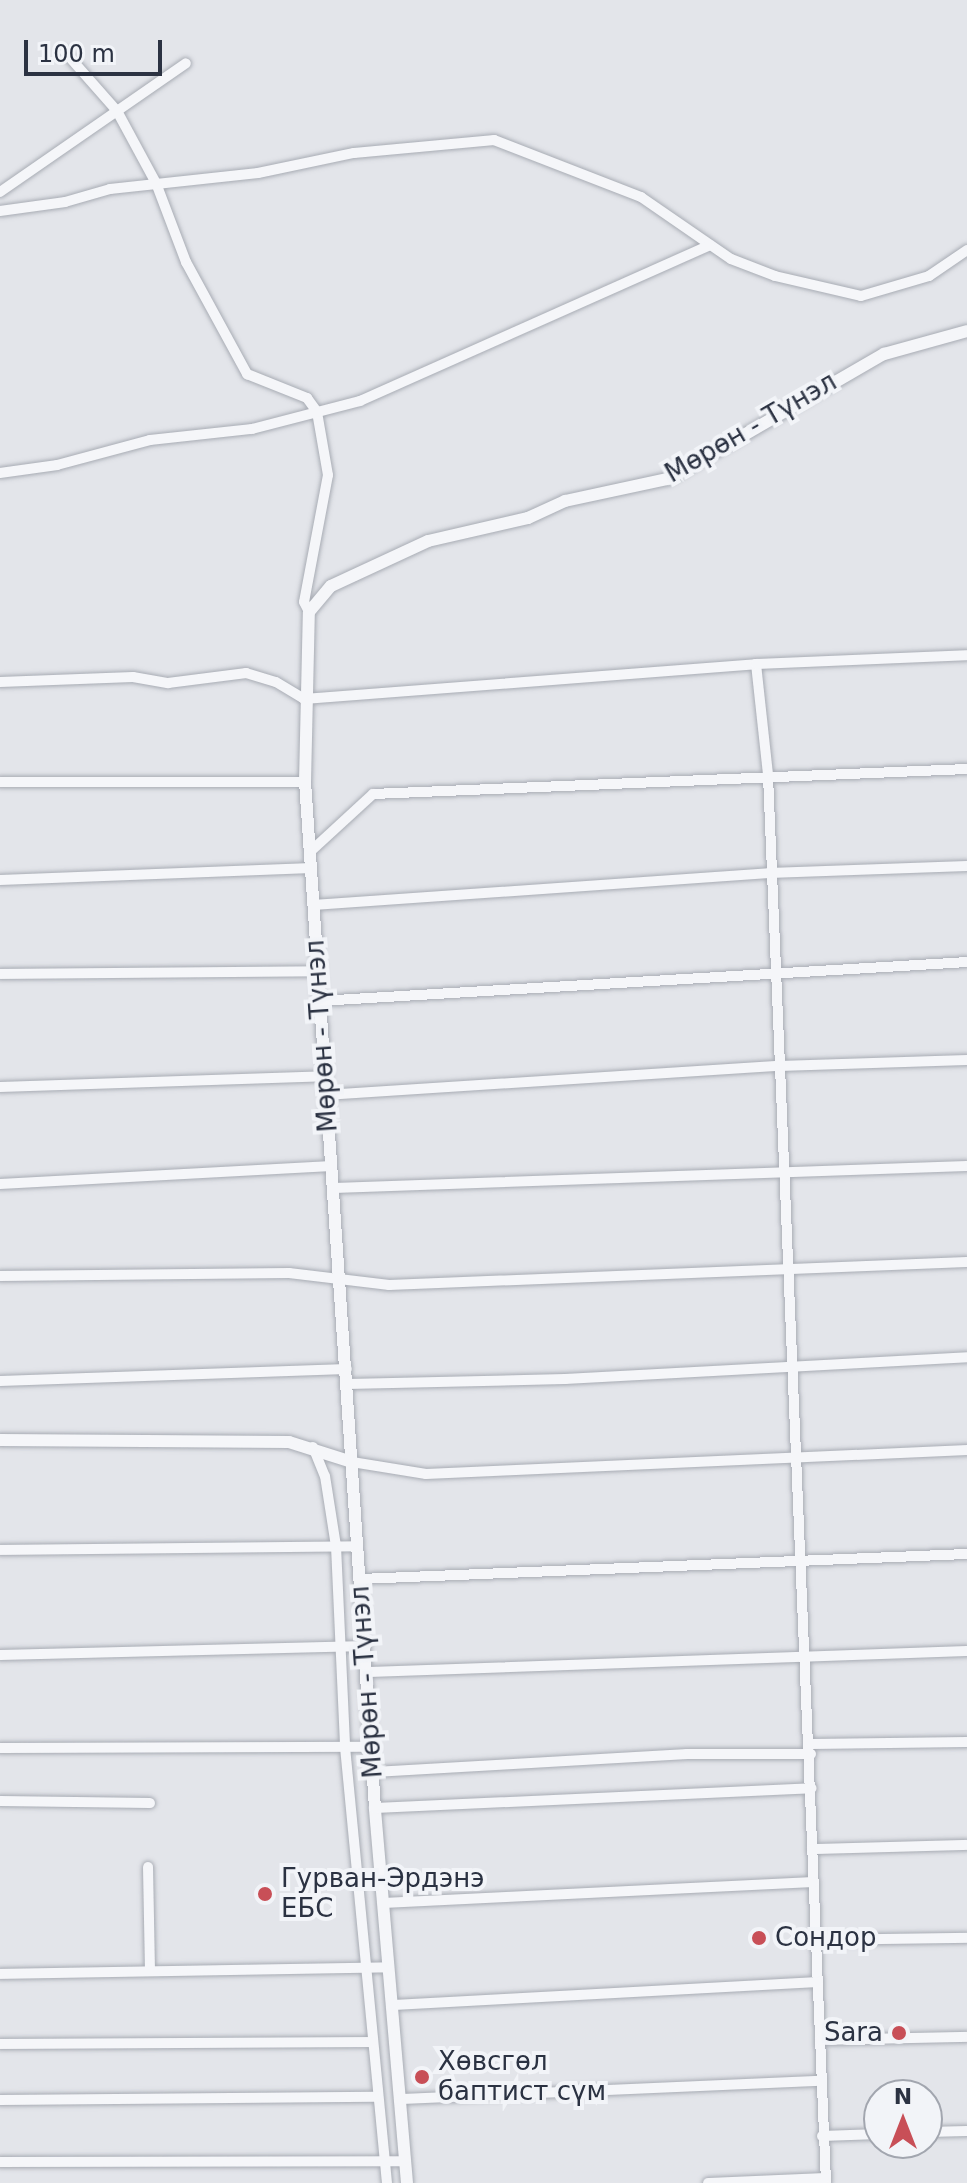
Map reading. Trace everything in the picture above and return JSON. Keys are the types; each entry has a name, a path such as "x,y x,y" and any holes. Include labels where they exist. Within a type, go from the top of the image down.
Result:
{"street":[{"path":"65,52 117,111 156,183 186,262 247,374 307,398 317,412 328,475 304,602 309,612"},
{"path":"0,192 186,63"},
{"path":"0,211 156,183 258,173 354,153 494,140 641,197 710,245 775,276 861,296 929,276 967,250"},
{"path":"0,475 150,440 252,429 360,401 710,245"},
{"name":"Мөрөн - Түнэл","path":"407,2183 375,1808 369,1672 357,1546 347,1369 316,971 305,782 304,699 309,612 331,586 428,541 528,518 565,501 668,479 884,354 967,331"},
{"path":"0,682 133,677 168,683 246,673 276,682 304,699 756,664 967,655"},
{"path":"708,2183 826,2181 815,1940 811,1749 803,1658 769,873 768,775 756,664"},
{"path":"311,851 373,794 967,769"},
{"path":"0,782 305,782"},
{"path":"313,905 769,873 967,866"},
{"path":"0,880 312,868"},
{"path":"319,1001 774,970 967,962"},
{"path":"0,974 316,971"},
{"path":"325,1095 779,1066 967,1060"},
{"path":"0,1087 325,1076"},
{"path":"0,1184 332,1166"},
{"path":"334,1188 967,1166"},
{"path":"0,1276 289,1273 389,1285 967,1262"},
{"path":"347,1384 565,1379 791,1363 967,1357"},
{"path":"0,1381 347,1369"},
{"path":"0,1440 289,1442 313,1447 352,1462 426,1474 794,1455 967,1450"},
{"path":"313,1447 325,1476 336,1546 345,1747 368,1967 376,2097 387,2183"},
{"path":"0,1550 357,1546"},
{"path":"360,1579 967,1554"},
{"path":"0,1655 366,1646"},
{"path":"369,1672 967,1651"},
{"path":"374,1772 967,1742"},
{"path":"0,1748 373,1747"},
{"path":"375,1808 812,1788"},
{"path":"0,1801 150,1803"},
{"path":"812,1849 967,1845"},
{"path":"148,1867 150,1971"},
{"path":"383,1903 813,1882"},
{"path":"815,1940 967,1938"},
{"path":"0,1974 388,1967"},
{"path":"394,2005 817,1982"},
{"path":"820,2040 967,2037"},
{"path":"0,2044 371,2042"},
{"path":"402,2099 821,2081"},
{"path":"0,2100 376,2097"},
{"path":"943,2132 967,2131"},
{"path":"822,2136 863,2135"},
{"path":"0,2162 406,2161"}],"place":[{"name":"Гурван-Эрдэнэ ЕБС","path":"265,1894"},
{"name":"Сондор","path":"759,1938"},
{"name":"Sara","path":"899,2033"},
{"name":"Хөвсгөл баптист сүм","path":"422,2077"}]}
